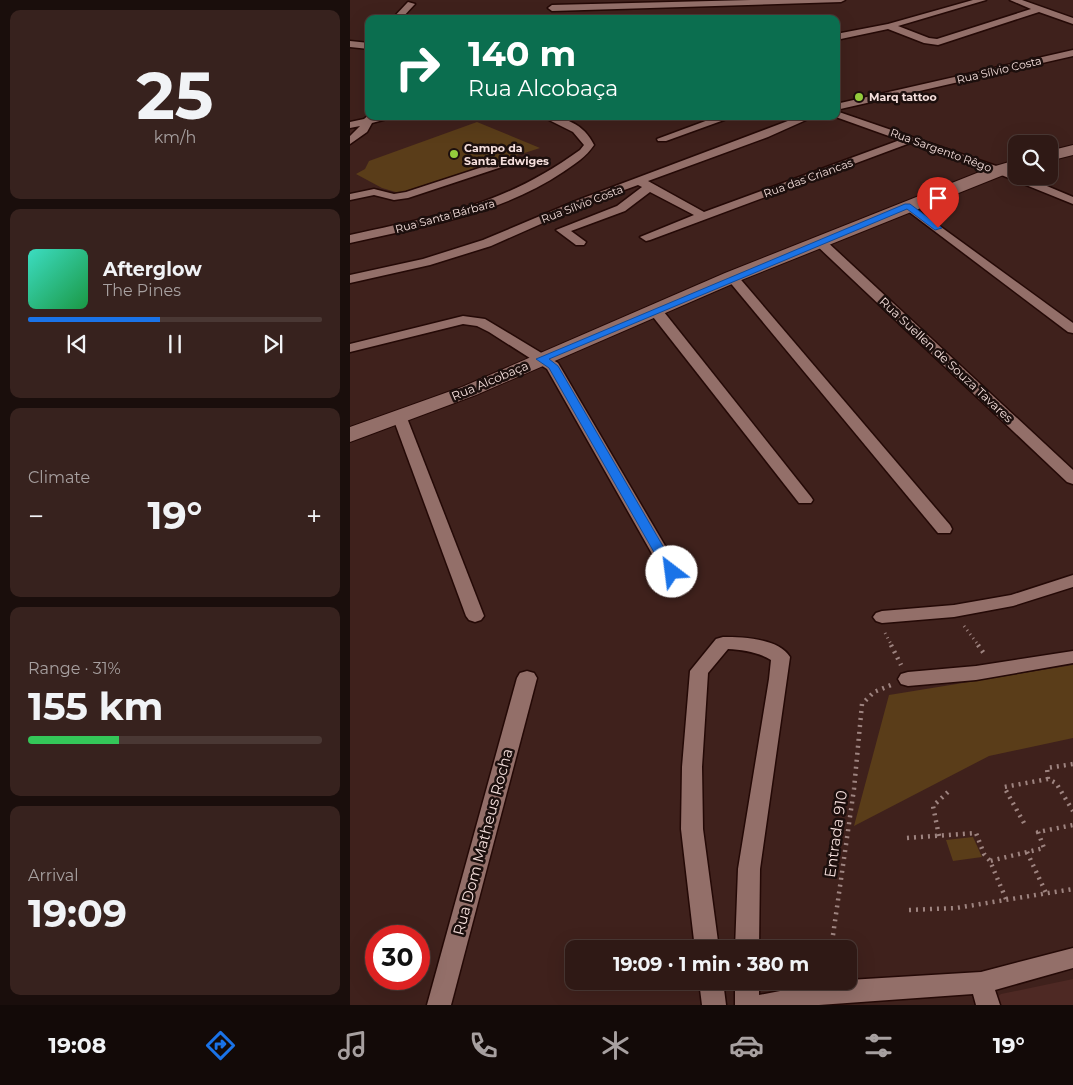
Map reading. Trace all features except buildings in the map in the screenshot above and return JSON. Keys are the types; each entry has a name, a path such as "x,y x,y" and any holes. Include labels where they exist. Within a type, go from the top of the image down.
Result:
{"main road":[{"path":"1058,154 1073,150"},
{"name":"Rua Alcobaça","path":"350,435 469,391 732,277 1008,167"}],"street":[{"path":"558,0 550,11 710,2 841,0"},
{"path":"840,36 889,26 982,0"},
{"path":"1014,0 1073,21"},
{"path":"400,15 411,4"},
{"path":"889,26 927,41 938,42 1039,9"},
{"path":"350,44 365,46"},
{"name":"Rua Sílvio Costa","path":"840,105 1073,53"},
{"name":"Rua Sargento Rêgo","path":"840,115 998,170 1073,201"},
{"path":"350,125 367,120"},
{"path":"350,141 363,130 369,120"},
{"name":"Rua Santa Bárbara","path":"350,239 472,210 524,190 570,162 584,152 589,145 586,136 566,120"},
{"path":"662,139 718,120"},
{"name":"Rua Sílvio Costa","path":"350,279 457,253 644,184 801,120"},
{"name":"Rua das Criancas","path":"646,237 705,217 912,139"},
{"path":"350,197 374,192 401,196 510,161"},
{"path":"580,242 562,230 624,207 642,196 644,184 705,217"},
{"path":"908,206 1073,329"},
{"name":"Rua Suellen de Souza Tavares","path":"819,242 1073,479"},
{"path":"732,277 944,529"},
{"path":"655,310 805,500"},
{"path":"350,348 463,320 480,322 494,329 553,366 672,572"},
{"path":"400,418 476,616"},
{"path":"882,617 954,611 1013,600 1073,581"},
{"path":"706,940 692,829 692,767 699,671 723,643 743,643 771,650 781,657 780,679 749,869 747,940"},
{"path":"908,680 996,670 1073,657"},
{"name":"Rua Dom Matheus Rocha","path":"439,1005 527,678"},
{"path":"769,1004 832,992 984,994 1073,958"},
{"path":"712,990 714,1005"},
{"path":"747,990 747,1005"}],"path":[{"path":"954,611 996,670"},
{"path":"882,617 882,628 908,680"},
{"name":"Entrada 910","path":"833,940 854,789 862,704 874,692 908,680"},
{"path":"1048,779 1047,768 1073,764"},
{"path":"1024,823 1004,787 1048,779 1056,783 1073,811"},
{"path":"939,836 932,806 949,791"},
{"path":"990,861 1044,848 1038,832 1073,825"},
{"path":"907,838 976,833 1006,900"},
{"path":"1027,852 1046,893"},
{"path":"909,910 956,908 1073,889"}],"shaded area":[{"name":"Campo da Santa Edwiges","path":"477,122 540,148 399,193 382,188 356,174 365,169 369,161"},
{"path":"1073,665 1073,738 989,756 854,826 889,695"},
{"path":"973,837 982,857 953,861 946,840"},
{"path":"1073,979 1073,1005 995,1005 994,999 1001,994"}],"place":[{"name":"Marq tattoo","path":"859,97"},
{"name":"Campo da Santa Edwiges","path":"454,154"}],"route":[{"path":"672,572 553,366 541,359 747,271 908,206 938,228"}]}
